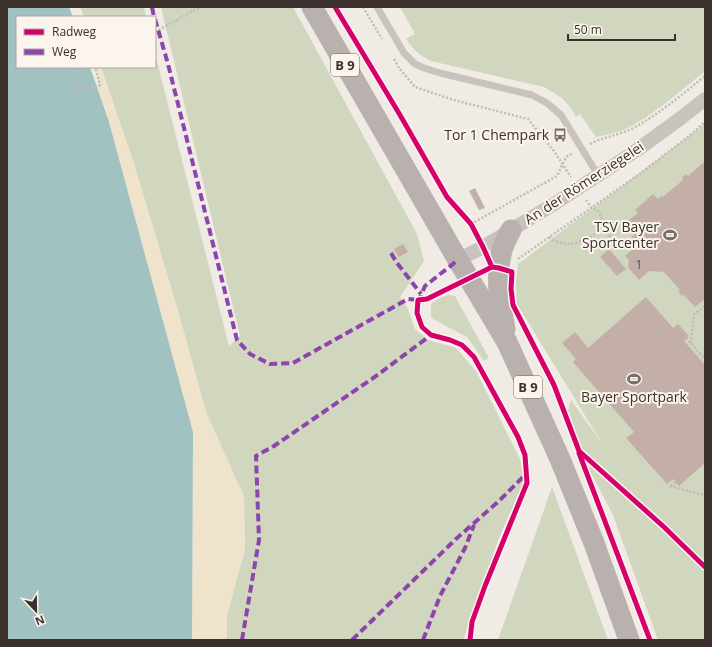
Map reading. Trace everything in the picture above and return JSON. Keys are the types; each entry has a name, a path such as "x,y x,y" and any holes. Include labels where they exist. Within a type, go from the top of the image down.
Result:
{"main road":[{"name":"B 9","path":"312,7 507,342 560,459 594,543 629,640"},
{"path":"507,342 500,301 498,275 502,249 511,230"}],"street":[{"name":"An der Römerziegelei","path":"458,260 511,230 637,150 705,99"}],"lane":[{"path":"377,7 404,53 415,64 440,73 532,95 547,103 561,116 598,175"}],"path":[{"path":"156,31 200,7"},
{"path":"363,7 383,41"},
{"path":"391,55 415,87 454,100 528,119 554,151 592,208 598,211 601,216 603,229 622,251"},
{"path":"72,68 79,90 100,85 95,68"},
{"path":"515,263 525,253 641,173 705,122"},
{"path":"550,237 558,244 573,245 603,229"},
{"path":"691,343 694,314 705,306"},
{"path":"686,338 705,359"},
{"path":"676,482 670,486 705,495"}],"green space":[{"path":"80,7 144,7 146,16 84,16"},
{"path":"161,7 293,7 417,234 424,261 400,297 407,307 415,329 428,340 456,348 476,371 520,459 524,482 501,533 463,640 227,640 227,615 245,549 244,497 206,412 178,311 134,164 101,68 156,68 156,57 229,346 240,336"},
{"path":"400,7 705,7 705,71 666,103 633,125 623,130 596,137 580,114 576,117 571,108 562,98 544,87 431,61 423,57 406,39 415,34"},
{"name":"Bayer Sportpark","path":"705,124 705,640 658,640 613,515 588,467 568,410 571,400 603,445 517,304 516,283 518,264"},
{"path":"448,295 455,296 489,358 484,361 467,337 431,318 431,304 439,298"},
{"path":"552,487 608,640 498,640"}],"sand":[{"path":"95,68 101,68 134,164 178,311 206,412 244,497 245,549 227,615 227,640 192,640 193,432 109,122 97,86 100,84"}],"water":[{"path":"7,7 69,7 73,16 16,16 16,68 90,68 109,122 193,432 192,640 7,640"}],"building":[{"name":"TSV Bayer Sportcenter","path":"705,161 705,290 703,291 705,294 705,299 695,307 684,295 682,296 678,291 680,290 664,272 649,271 639,280 628,267 629,260 625,256 633,249 631,246 632,236 634,236 634,234 625,223 638,213 635,210 653,194 658,199 662,195 663,197 683,180 682,178 686,174 688,176"},
{"path":"475,188 485,208 479,210 469,191"},
{"path":"403,244 408,252 399,257 394,249"},
{"path":"609,249 626,269 617,276 600,257"},
{"path":"646,297 673,328 678,324 689,336 684,341 705,365 705,463 679,486 673,479 667,484 626,438 634,432 573,362 576,359 562,343 575,332 588,348"}],"marked path":[{"path":"152,7 154,16"},
{"path":"156,22 168,64 237,340 250,354 270,364 293,363 408,299 421,300"},
{"path":"391,253 421,294"},
{"path":"418,302 425,286 458,260"},
{"path":"242,640 259,540 256,456 274,446 376,376 431,335"},
{"path":"352,640 457,538 499,501 527,473"},
{"path":"423,640 440,596 465,548 474,525"}],"cycle path":[{"path":"335,7 447,197 471,224 492,267"},
{"path":"470,640 472,622 485,586 527,483 525,455 518,437 474,357 462,345 431,335 422,327 417,313 418,300 427,299 492,267 512,272 511,289 513,305 554,385 579,451 664,527 705,567"},
{"path":"579,453 650,640"}],"place":[{"name":"Tor 1 Chempark","path":"560,135"},
{"name":"TSV Bayer Sportcenter","path":"670,235"},
{"name":"Bayer Sportpark","path":"634,379"}]}
